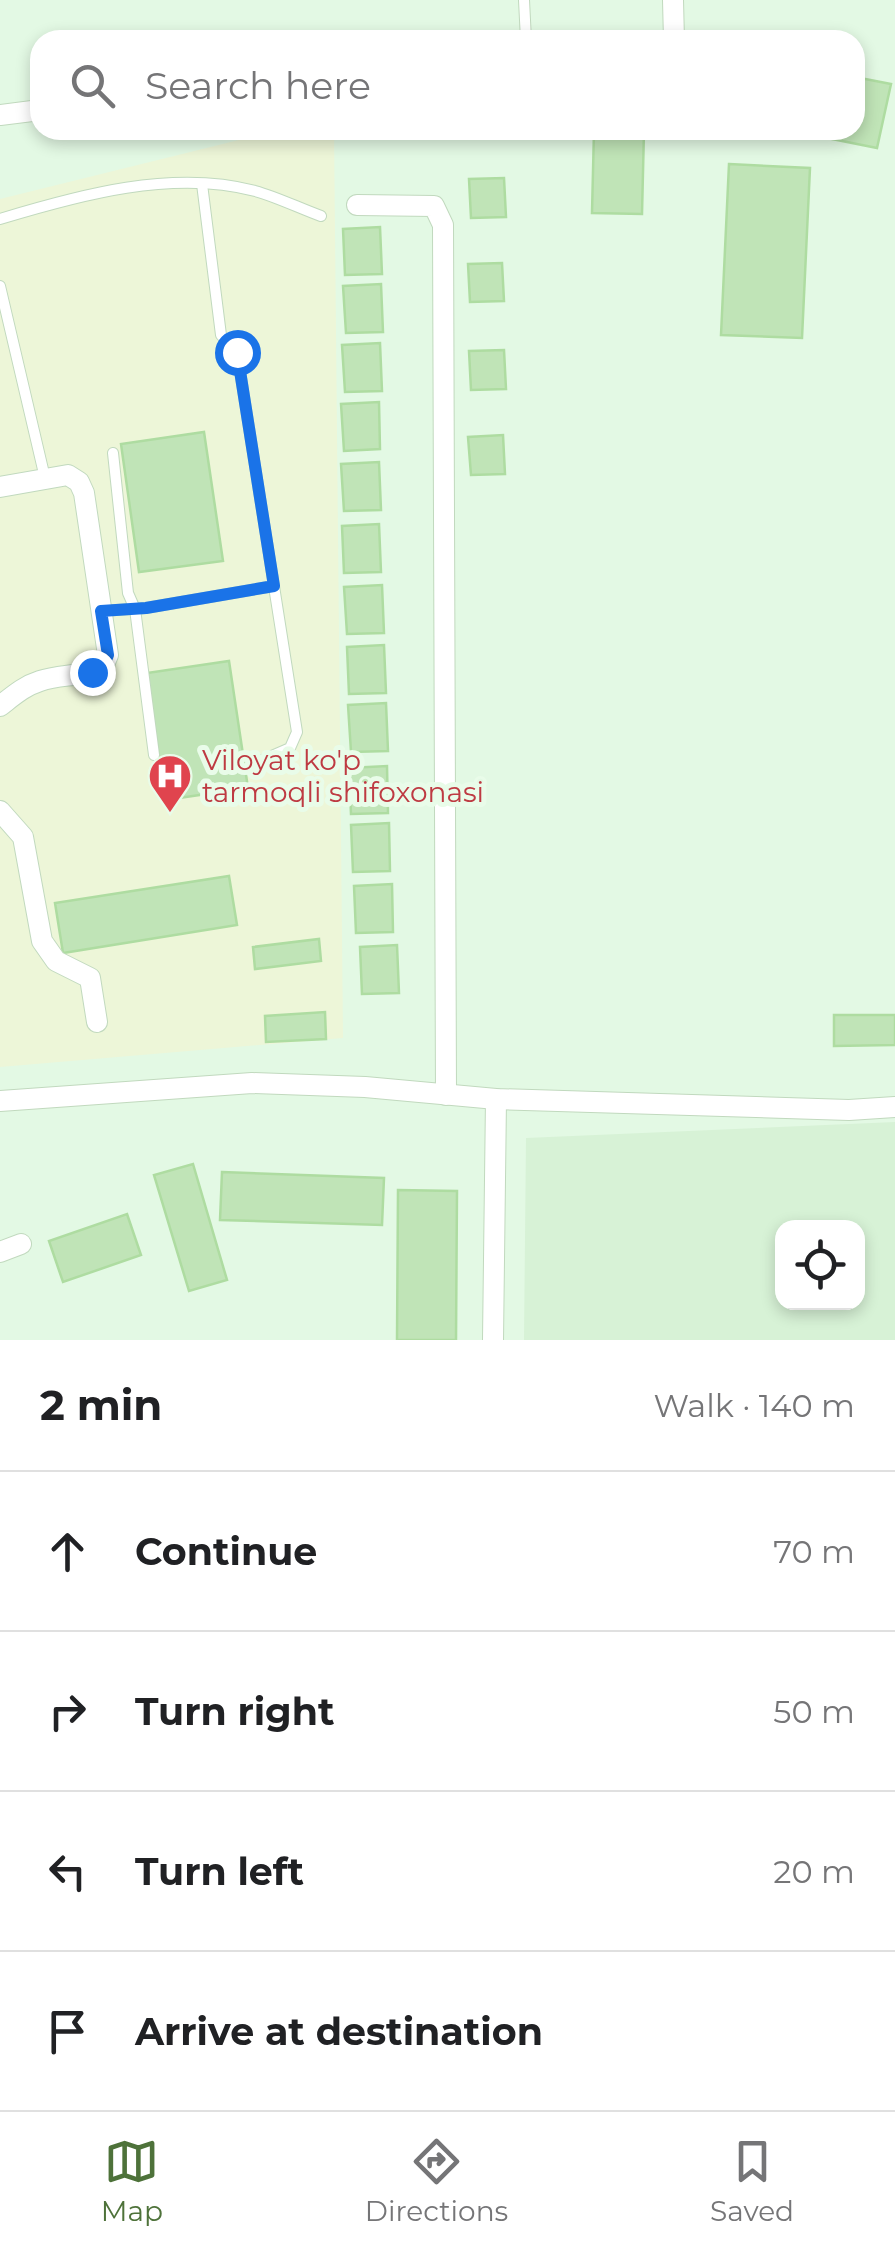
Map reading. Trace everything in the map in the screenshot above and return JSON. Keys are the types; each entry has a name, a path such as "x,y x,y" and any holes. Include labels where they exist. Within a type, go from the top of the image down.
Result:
{"street":[{"path":"673,0 674,30"},
{"path":"0,115 30,111"},
{"path":"358,204 434,206 443,225 446,1094"},
{"path":"0,487 68,475 79,482 84,493 108,655 103,667 42,680 18,691 0,706"},
{"path":"0,811 24,837 42,941 56,961 90,978 96,1022"},
{"path":"0,1101 252,1082 496,1099 849,1110 895,1107"},
{"path":"493,1340 496,1099"},
{"path":"0,1252 21,1244"}],"lane":[{"path":"524,0 526,30"},
{"path":"0,219 130,186 202,184 254,190 321,216"},
{"path":"202,184 220,335 237,352 296,732 290,748 260,761"},
{"path":"0,286 45,479"},
{"path":"112,453 128,593 135,608 154,754"},
{"path":"101,611 274,586"}],"shaded area":[{"name":"Viloyat ko'p tarmoqli shifoxonasi","path":"239,140 334,140 343,1038 0,1067 0,199"},
{"path":"895,1122 895,1340 524,1340 526,1138"}],"building":[{"path":"865,79 891,84 877,148 837,140 865,140"},
{"path":"594,140 644,140 642,214 592,213"},
{"path":"729,164 810,168 802,338 721,335"},
{"path":"504,178 506,217 471,218 469,179"},
{"path":"380,227 382,274 345,275 343,229"},
{"path":"502,263 504,301 470,302 468,264"},
{"path":"381,284 383,332 346,333 343,286"},
{"path":"380,343 382,391 345,392 342,345"},
{"path":"504,350 506,389 471,390 469,351"},
{"path":"379,402 380,449 344,451 341,404"},
{"path":"204,432 223,561 139,572 121,444"},
{"path":"503,435 505,474 471,475 468,437"},
{"path":"379,462 381,510 344,511 341,464"},
{"path":"379,524 381,572 344,573 342,526"},
{"path":"382,585 384,633 347,634 344,587"},
{"path":"384,645 386,693 349,694 347,647"},
{"path":"229,661 248,788 165,800 147,673"},
{"path":"386,703 388,751 351,752 348,705"},
{"path":"387,766 388,813 351,814 349,768"},
{"path":"389,823 390,871 353,872 351,825"},
{"path":"229,876 237,925 63,953 55,903"},
{"path":"392,884 393,932 356,933 354,886"},
{"path":"319,939 321,961 255,969 253,947"},
{"path":"397,945 399,993 362,994 360,947"},
{"path":"325,1012 326,1039 266,1042 265,1016"},
{"path":"834,1015 895,1015 895,1045 834,1046"},
{"path":"193,1164 227,1280 189,1291 154,1175"},
{"path":"222,1172 384,1178 382,1225 220,1220"},
{"path":"398,1190 457,1191 456,1340 397,1340"},
{"path":"127,1214 141,1255 63,1282 49,1241"}],"place":[{"name":"Viloyat ko'p tarmoqli shifoxonasi","path":"170,814"}],"route":[{"path":"92,672 103,667 108,655 101,611 146,608 274,586 237,352"}]}
